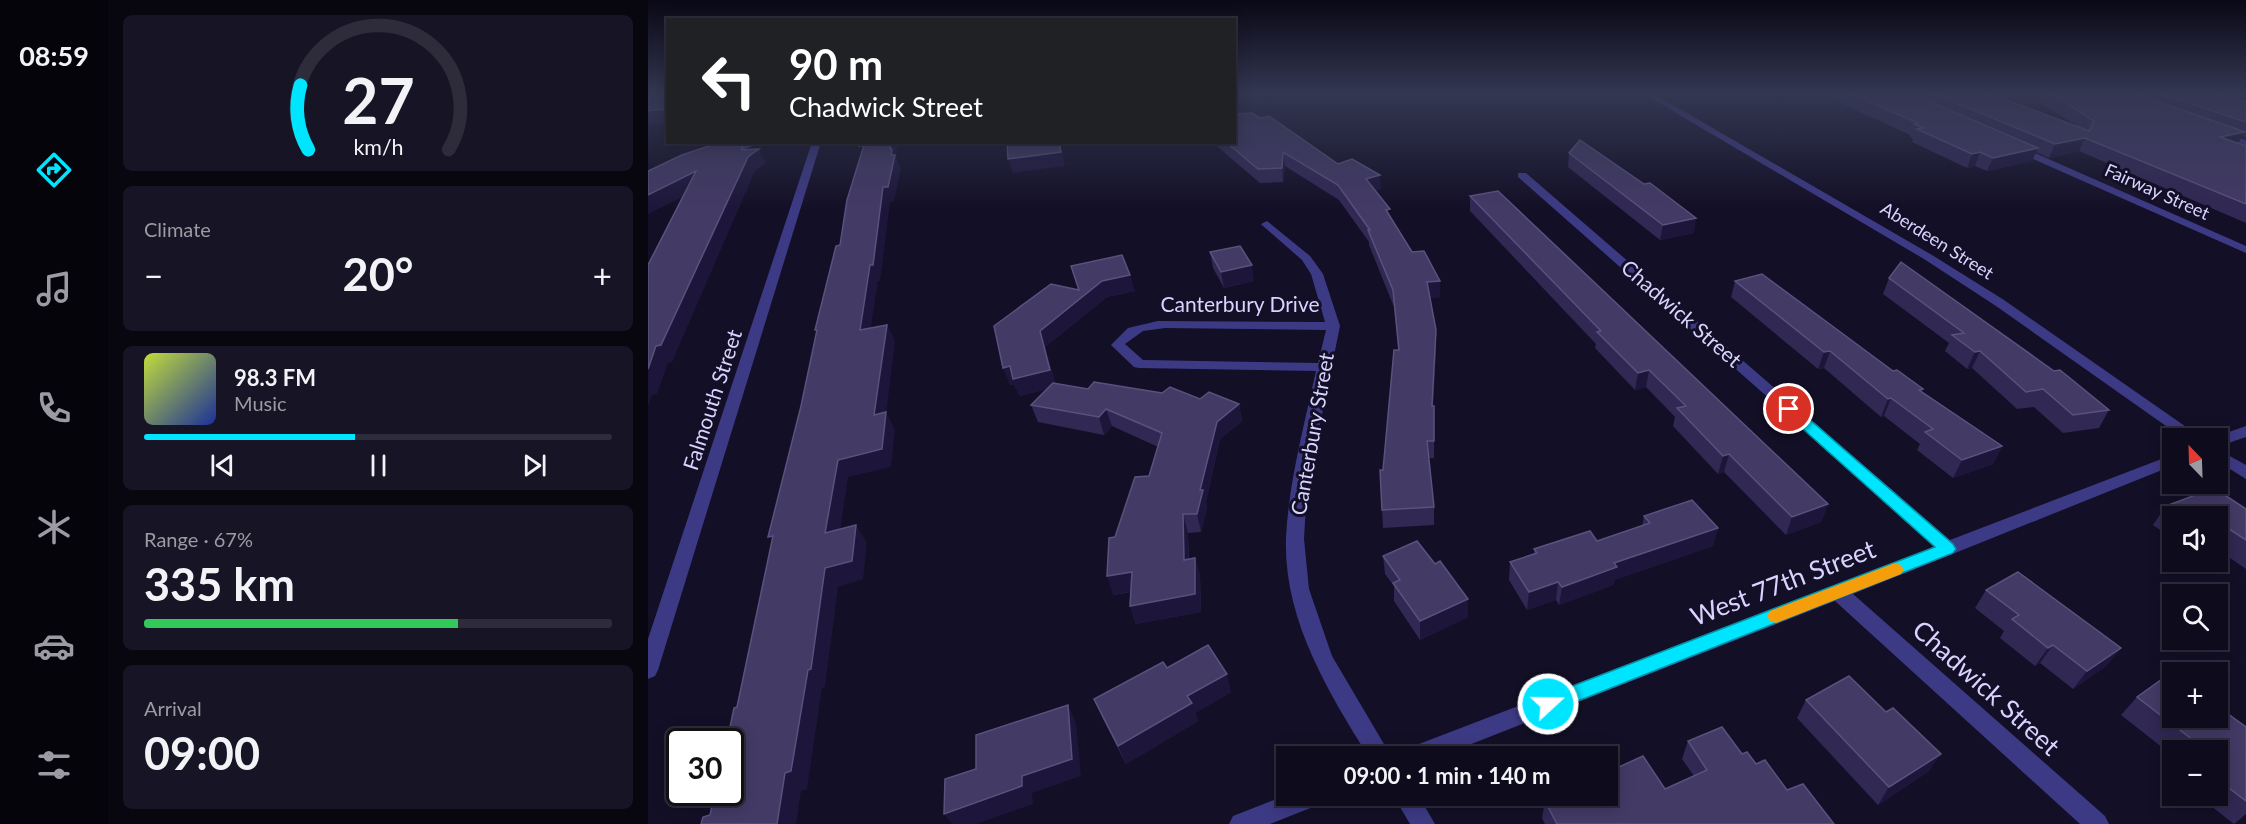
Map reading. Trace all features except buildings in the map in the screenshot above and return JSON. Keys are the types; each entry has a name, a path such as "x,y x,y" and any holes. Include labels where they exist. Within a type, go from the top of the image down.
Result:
{"street":[{"name":"Aberdeen Street","path":"1714,132 1929,257 2000,303 2180,428"},
{"path":"2216,132 2246,143"},
{"path":"717,157 753,144"},
{"name":"Falmouth Street","path":"648,670 816,144"},
{"name":"Fairway Street","path":"2007,144 2246,250"},
{"name":"Chadwick Street","path":"1522,175 1948,549"},
{"name":"Canterbury Street","path":"1267,224 1306,258 1317,274 1334,326 1299,488 1295,539 1300,589 1322,658 1374,746"},
{"name":"Canterbury Drive","path":"1325,367 1139,364 1118,345 1124,335 1144,326 1334,326"},
{"path":"2228,438 2246,431"},
{"path":"2228,461 2246,473"},
{"name":"West 77th Street","path":"1440,746 2162,464"},
{"name":"Chadwick Street","path":"1838,592 2097,824"},
{"path":"1241,824 1287,806"},
{"path":"1412,806 1423,824"}],"slow traffic":[{"path":"1776,616 1895,570"}],"route":[{"path":"1548,704 1948,549 1789,409"}]}
